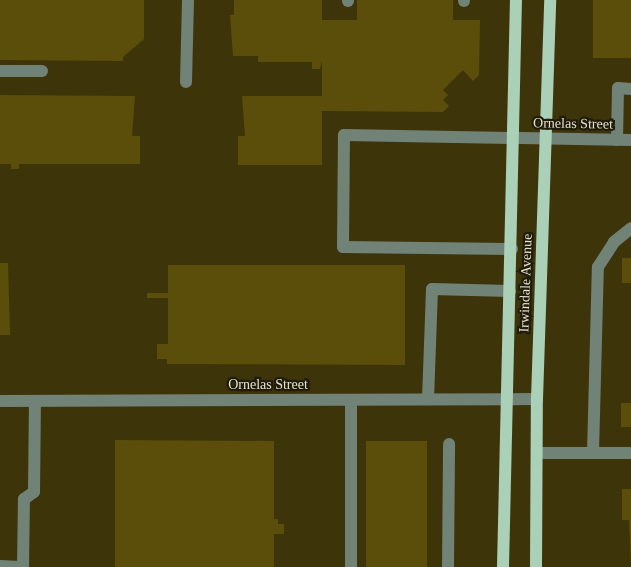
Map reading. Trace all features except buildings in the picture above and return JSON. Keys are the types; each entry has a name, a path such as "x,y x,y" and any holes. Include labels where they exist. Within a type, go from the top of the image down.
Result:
{"main road":[{"name":"Irwindale Avenue","path":"502,567 516,138 516,0"},
{"name":"Irwindale Avenue","path":"536,567 537,399 550,0"}],"street":[{"path":"186,82 188,0"},
{"path":"0,71 42,71"},
{"path":"617,140 618,88 631,88"},
{"name":"Ornelas Street","path":"512,249 343,247 344,135 631,140"},
{"path":"593,453 598,267 614,242 631,228"},
{"path":"428,399 432,288 510,291"},
{"name":"Ornelas Street","path":"0,401 537,399"},
{"path":"352,400 352,567"},
{"path":"0,566 21,567 24,499 34,492 36,401"},
{"path":"448,567 449,444"},
{"path":"537,453 631,453"}]}
